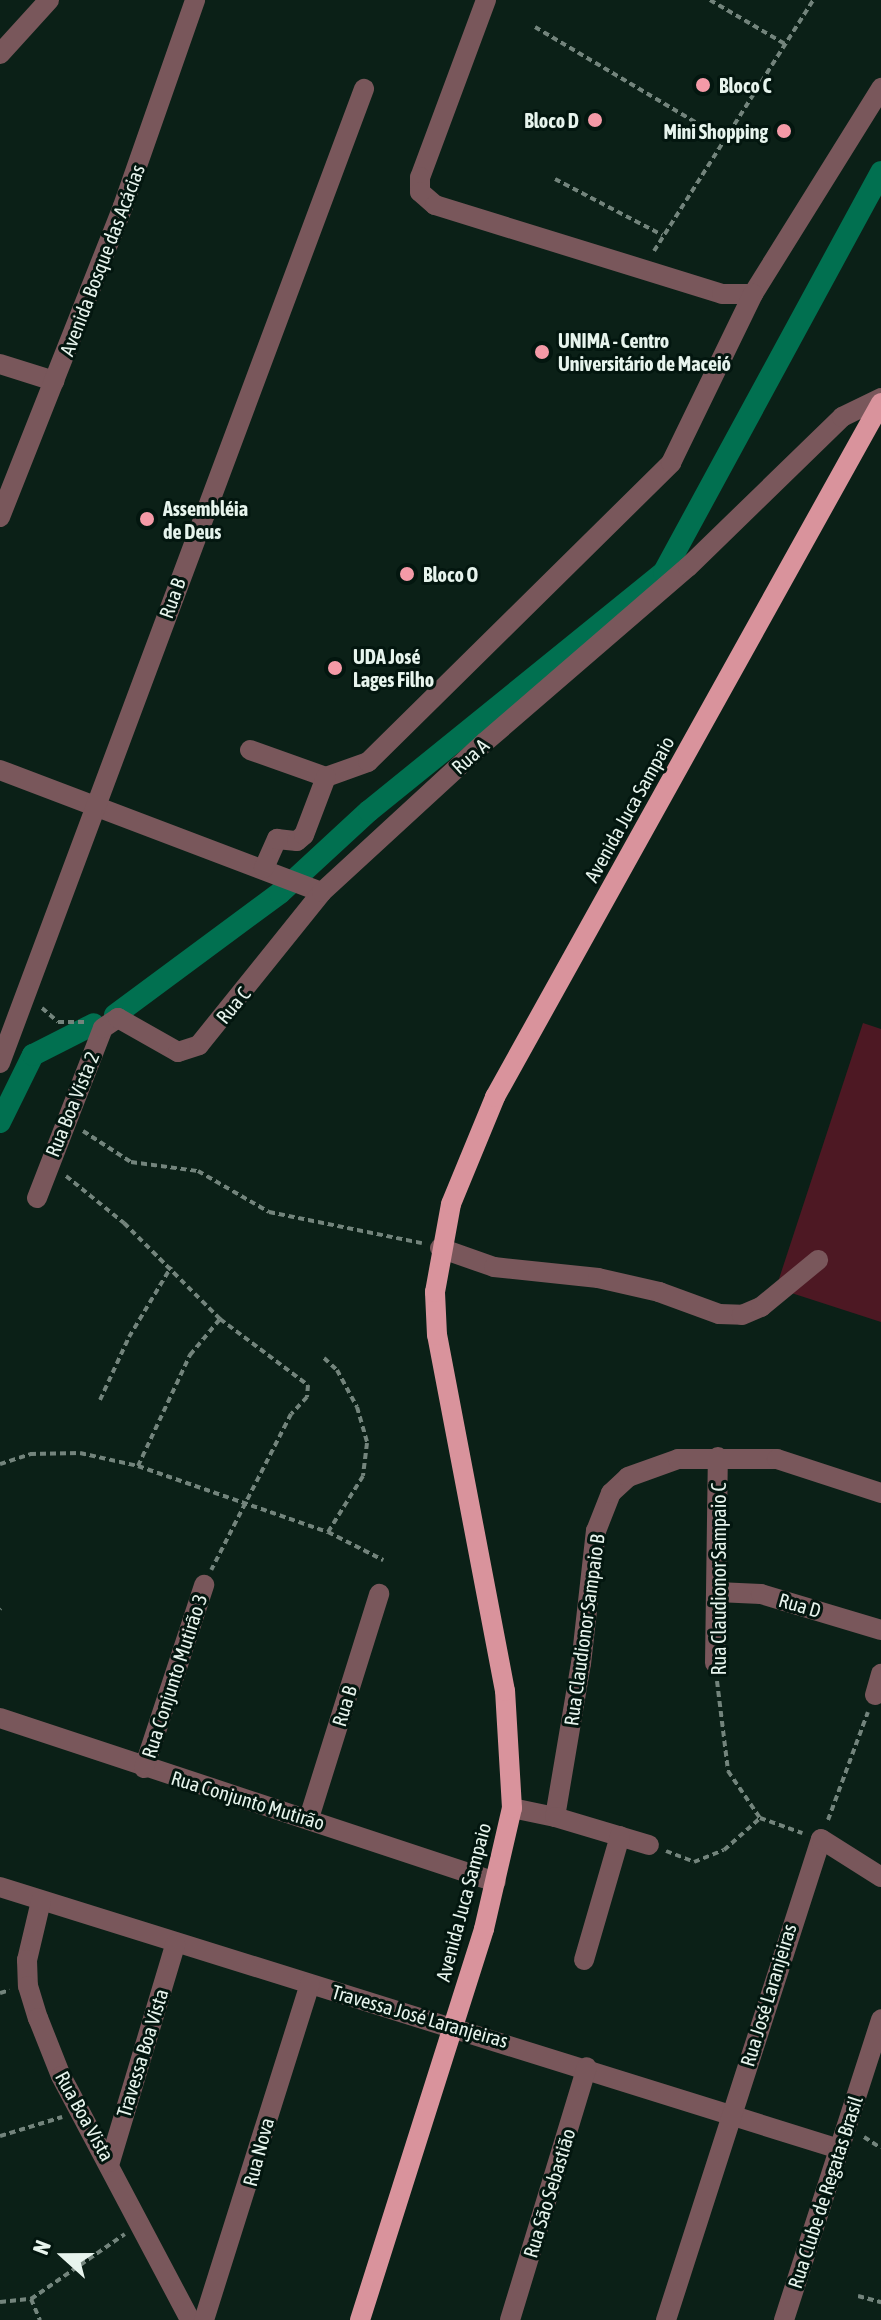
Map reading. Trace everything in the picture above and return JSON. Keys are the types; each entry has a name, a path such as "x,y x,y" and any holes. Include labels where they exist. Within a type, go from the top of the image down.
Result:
{"main road":[{"name":"Avenida Juca Sampaio","path":"360,2320 454,2025 496,1882 512,1808 505,1691 437,1335 440,1248 451,1204 495,1097 881,401"}],"street":[{"path":"0,54 49,0"},
{"name":"Avenida Bosque das Acácias","path":"0,517 171,78 195,0"},
{"path":"486,0 420,177 420,192 435,205 644,271 722,294 753,294"},
{"path":"250,750 326,777 368,762 665,470 753,294 881,88"},
{"name":"Rua B","path":"0,1063 364,89"},
{"path":"0,364 54,381"},
{"name":"Rua A","path":"314,889 688,567 842,417 881,401"},
{"path":"0,770 314,889"},
{"path":"272,871 277,839 297,841 304,835 326,777"},
{"name":"Rua C","path":"118,1018 178,1052 192,1050 314,889"},
{"name":"Rua Boa Vista 2","path":"37,1198 64,1119 103,1028 118,1018"},
{"path":"440,1248 494,1267 598,1278 659,1292 719,1314 742,1315 761,1307 818,1260"},
{"name":"Rua Claudionor Sampaio C","path":"715,1663 718,1457"},
{"name":"Rua Claudionor Sampaio B","path":"555,1817 602,1510 628,1477 678,1459 777,1459 881,1493"},
{"name":"Rua Conjunto Mutirão 3","path":"144,1768 204,1585"},
{"name":"Rua D","path":"717,1592 775,1597 881,1630"},
{"name":"Rua B","path":"309,1818 379,1594"},
{"path":"875,1695 881,1674"},
{"name":"Rua Conjunto Mutirão","path":"0,1718 496,1882"},
{"path":"512,1808 555,1817 649,1845"},
{"path":"584,1960 620,1836"},
{"path":"821,1839 881,1877"},
{"name":"Rua José Laranjeiras","path":"666,2320 821,1839"},
{"name":"Travessa José Laranjeiras","path":"0,1887 175,1945 454,2025 732,2112 839,2149"},
{"name":"Rua Boa Vista","path":"41,1901 28,1942 28,1986 79,2111 142,2222 190,2320"},
{"name":"Travessa Boa Vista","path":"110,2162 175,1945"},
{"name":"Rua Nova","path":"204,2320 310,1984"},
{"name":"Rua Clube de Regatas Brasil","path":"784,2320 881,2019"},
{"name":"Rua São Sebastião","path":"510,2320 587,2067"}],"path":[{"path":"710,0 785,44"},
{"path":"644,271 662,235 813,0"},
{"path":"535,27 724,139"},
{"path":"555,179 662,235"},
{"path":"46,1012 58,1022"},
{"path":"64,1119 131,1162 198,1171 269,1212 440,1248"},
{"path":"49,1162 171,1267 220,1319 308,1385 307,1397 291,1414 243,1500 204,1585"},
{"path":"100,1400 129,1337 171,1267"},
{"path":"138,1466 190,1355 220,1319"},
{"path":"324,1358 337,1370 357,1407 367,1443 363,1476 328,1532"},
{"path":"0,1464 30,1454 80,1453 138,1466 328,1532 383,1560"},
{"name":"Rua Claudionor Sampaio C","path":"715,1663 728,1771 760,1818"},
{"path":"649,1845 694,1862 724,1850 760,1818 821,1839 875,1695"},
{"path":"0,2136 79,2111"},
{"path":"0,2302 31,2299 142,2222"},
{"path":"858,2296 881,2302"},
{"path":"31,2299 40,2320"}],"shaded area":[{"path":"863,1023 881,1029 881,1322 776,1288"}],"waterway":[{"path":"115,1015 280,893 369,811 664,572 881,172"},
{"path":"0,1122 33,1055 94,1024"}],"place":[{"name":"Bloco C","path":"703,85"},
{"name":"Bloco D","path":"595,120"},
{"name":"Mini Shopping","path":"784,131"},
{"name":"UNIMA - Centro Universitário de Maceió","path":"542,352"},
{"name":"Assembléia de Deus","path":"147,519"},
{"name":"Bloco O","path":"407,574"},
{"name":"UDA José Lages Filho","path":"335,668"}]}
